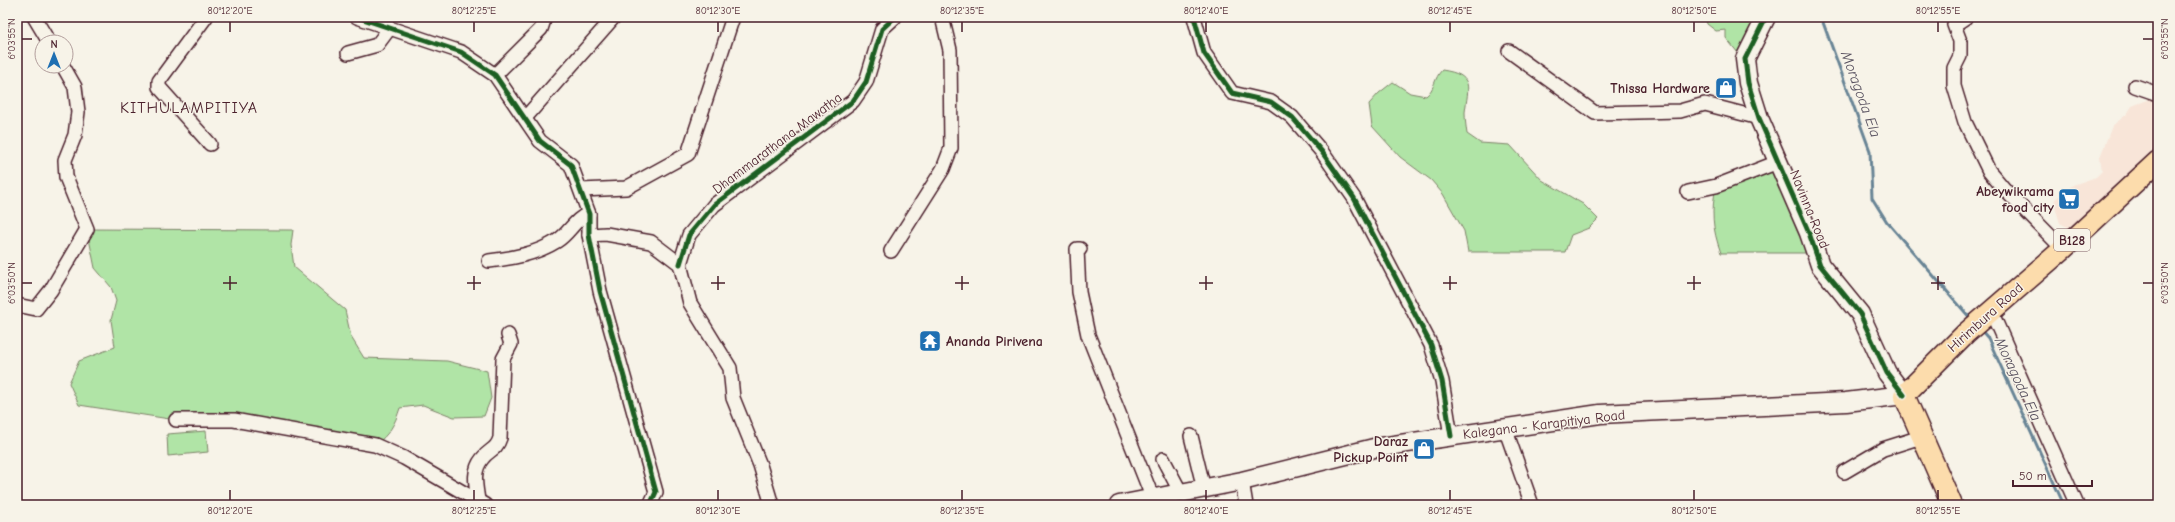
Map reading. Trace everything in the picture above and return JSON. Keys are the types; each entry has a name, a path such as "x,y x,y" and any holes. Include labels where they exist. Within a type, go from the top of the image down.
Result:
{"main road":[{"name":"Navinna Road","path":"1766,17 1745,59 1748,83 1759,118 1809,234 1820,265 1860,314 1887,373 1904,395"},
{"name":"Hirimbura Road","path":"1904,395 1966,333 2063,249 2158,161"},
{"name":"Kalegana - Karapitiya Road","path":"1119,505 1147,501 1242,481 1374,448 1600,414 1846,402 1904,395"},
{"path":"1904,395 1921,437 1952,505"}],"street":[{"path":"34,17 44,34"},
{"path":"206,17 159,81 159,87 210,144"},
{"path":"357,17 461,52 495,75 540,141 571,164 589,214 589,235 600,291 656,492 650,505"},
{"path":"495,75 541,30 545,17"},
{"path":"525,118 614,17"},
{"path":"581,190 626,188 688,154 733,17"},
{"name":"Dhammarathana Mawatha","path":"680,264 689,235 714,205 853,100 866,82 882,29 895,17"},
{"path":"891,251 943,169 950,148 950,50 942,17"},
{"path":"1194,17 1204,53 1232,93 1271,102 1292,117 1322,152 1354,198 1431,344 1442,381 1451,436"},
{"path":"1966,17 1954,25 1960,41 1960,56 1954,68 1954,86 1965,122 1989,171 2005,190 2063,249"},
{"path":"348,53 377,45 389,29"},
{"path":"1509,50 1595,113 1680,111 1705,104 1759,118"},
{"path":"17,304 36,309 51,290 87,229 66,177 65,160 75,135 78,112 75,87 68,74"},
{"path":"2135,86 2158,94"},
{"path":"1688,192 1716,186 1778,162"},
{"path":"489,261 523,256 558,241 579,217 589,214"},
{"path":"589,235 606,234 651,242 680,264 690,304 730,368 733,398 760,465 772,505"},
{"path":"1080,249 1077,249 1078,292 1088,335 1147,501"},
{"path":"1988,314 2077,505"},
{"path":"481,502 475,474 482,459 497,447 500,438 503,359 511,344 508,335"},
{"path":"176,420 234,420 375,445 404,458 481,502"},
{"path":"1505,428 1532,505"},
{"path":"1191,436 1204,489"},
{"path":"1844,472 1883,449 1921,437"},
{"path":"1163,459 1181,493"},
{"path":"1242,481 1246,505"}],"shaded area":[{"path":"2158,96 2158,135 2154,139 2158,142 2158,161 2078,233 2060,223 2054,204 2055,199 2073,185 2096,177 2102,171 2100,157 2112,126 2127,114 2132,106"}],"green space":[{"path":"1705,17 1766,17 1738,53 1726,38 1726,30 1716,31 1707,24"},
{"path":"1442,70 1460,75 1465,79 1467,84 1468,89 1465,120 1467,134 1480,143 1510,145 1542,180 1583,204 1598,219 1589,228 1571,235 1565,252 1468,252 1464,231 1443,194 1431,180 1400,157 1372,126 1369,104 1379,93 1393,82 1410,93 1426,96"},
{"path":"1778,162 1816,253 1721,253 1713,220 1713,204 1716,186"},
{"path":"87,229 293,230 291,245 294,267 345,310 351,337 364,358 447,361 487,371 491,398 484,416 454,417 423,405 400,408 391,429 375,445 311,433 176,420 79,405 69,383 79,361 115,347 111,320 116,301 111,287 95,268"},
{"path":"206,431 208,452 168,456 167,434"}],"waterway":[{"name":"Moragoda Ela","path":"1821,17 1870,151 1872,198 1887,222 1971,319"},
{"name":"Moragoda Ela","path":"1980,329 1988,338 2064,505"}],"cycle path":[{"path":"357,17 461,52 495,75 540,141 571,165 589,214 589,235 600,291 656,492 650,505"},
{"path":"680,264 689,235 714,205 853,101 866,82 882,29 895,17"},
{"path":"1194,17 1204,53 1232,93 1271,102 1292,117 1322,152 1354,198 1431,345 1442,381 1451,436"},
{"path":"1766,17 1745,59 1748,83 1759,118 1809,233 1820,265 1860,314 1887,373 1904,395"}],"place":[{"name":"Thissa Hardware","path":"1726,88"},
{"name":"Abeywikrama food city","path":"2069,199"},
{"name":"Ananda Pirivena","path":"930,341"},
{"name":"Daraz Pickup Point","path":"1424,449"}],"district":[{"name":"KITHULAMPITIYA","path":"189,107"}]}
